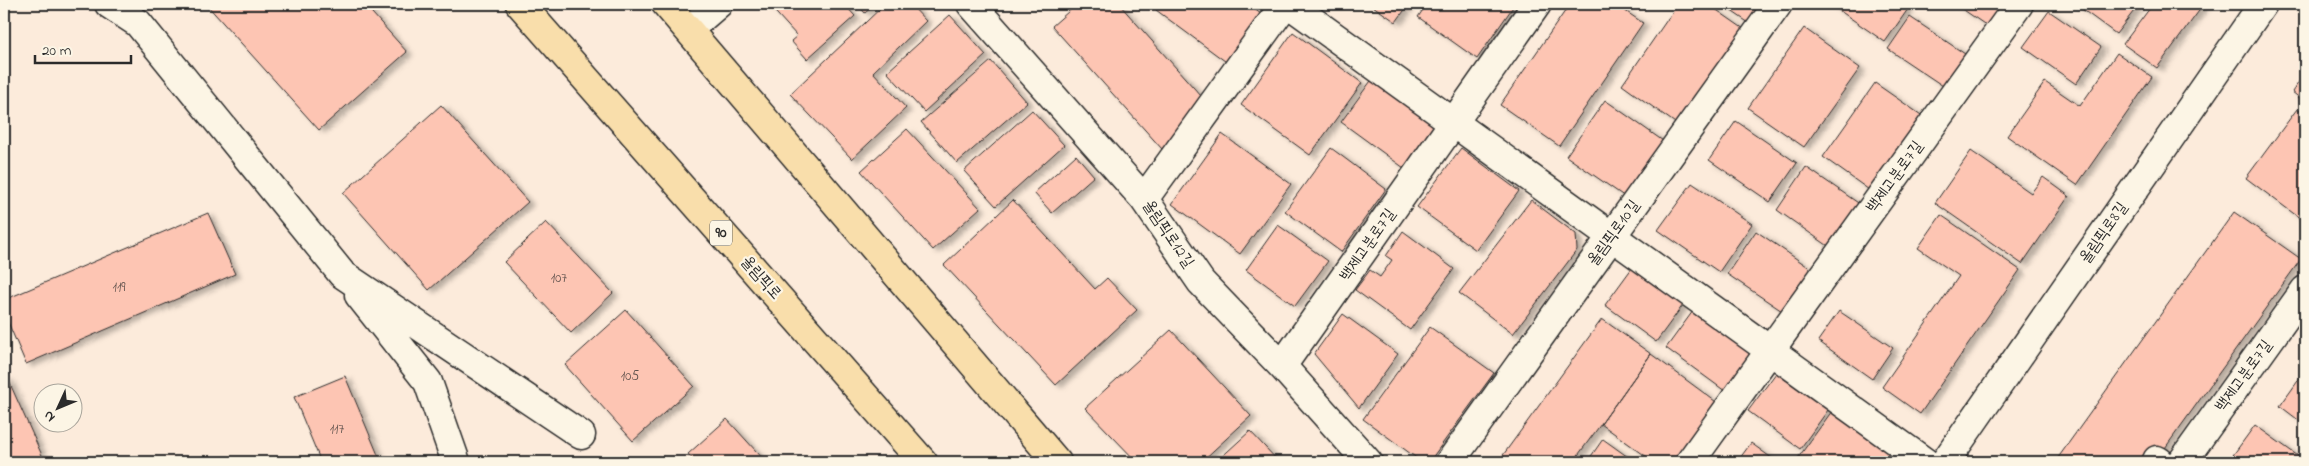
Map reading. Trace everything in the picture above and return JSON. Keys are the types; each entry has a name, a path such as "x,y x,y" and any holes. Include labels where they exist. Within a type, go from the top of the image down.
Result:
{"main road":[{"name":"올림픽로","path":"520,4 923,462"},
{"path":"666,4 1057,462"}],"street":[{"path":"109,4 138,23 428,382 456,462"},
{"path":"689,29 718,4"},
{"name":"올림픽로12길","path":"971,4 1144,199 1201,282 1282,366 1368,462"},
{"path":"1144,199 1285,4"},
{"path":"1289,4 1925,462"},
{"name":"백제고분로7길","path":"1282,366 1537,4"},
{"name":"올림픽로10길","path":"1450,462 1778,4"},
{"name":"백제고분로7길","path":"1690,462 2019,4"},
{"name":"올림픽로8길","path":"1945,462 2263,4"},
{"path":"342,274 581,435"},
{"name":"백제고분로7길","path":"2166,461 2277,311 2305,290"}],"building":[{"path":"206,4 364,4 407,52 319,130"},
{"path":"768,4 844,4 855,16 807,59 791,41 797,36"},
{"path":"857,4 875,4 865,13"},
{"path":"885,4 910,4 926,21 873,72 906,108 852,159 790,94"},
{"path":"1077,4 1119,4 1210,106 1162,149 1052,26"},
{"path":"1160,4 1247,4 1268,19 1233,67 1156,10"},
{"path":"1370,4 1409,4 1396,22"},
{"path":"1427,4 1515,4 1477,59 1418,17"},
{"path":"1570,4 1615,4 1643,23 1559,146 1500,105"},
{"path":"1678,4 1708,4 1744,29 1678,125 1622,85"},
{"path":"1721,4 1762,4 1749,23"},
{"path":"1830,4 1900,4 1908,9 1885,42"},
{"path":"1955,4 2007,4 1990,28"},
{"path":"2075,4 2133,4 2137,7 2116,34"},
{"path":"2153,4 2204,4 2157,68 2123,44"},
{"path":"2049,11 2101,47 2076,84 2023,47"},
{"path":"950,15 986,55 924,112 887,72"},
{"path":"1910,17 1968,56 1946,88 1888,49"},
{"path":"1804,28 1860,68 1804,147 1748,108"},
{"path":"1293,32 1362,83 1310,155 1241,105"},
{"path":"2117,53 2152,77 2077,185 2007,136 2045,82 2080,106"},
{"path":"991,61 1027,102 957,163 921,122"},
{"path":"1373,78 1436,124 1404,168 1341,122"},
{"path":"2301,79 2305,79 2305,102 2292,92"},
{"path":"1875,83 1924,117 1872,192 1823,157"},
{"path":"1605,100 1666,143 1628,199 1566,156"},
{"path":"441,105 528,202 429,290 343,193"},
{"path":"2297,109 2305,115 2305,222 2246,178"},
{"path":"1032,110 1064,145 996,206 964,171"},
{"path":"1736,121 1797,163 1770,202 1709,160"},
{"path":"907,129 980,208 933,250 861,171"},
{"path":"1222,134 1291,184 1240,254 1172,204"},
{"path":"1331,148 1386,189 1341,252 1285,211"},
{"path":"1461,148 1519,191 1476,250 1417,207"},
{"path":"1971,151 2031,193 2043,177 2069,196 2022,264 1935,203"},
{"path":"1076,155 1094,176 1052,213 1034,193"},
{"path":"1806,167 1864,207 1834,250 1777,210"},
{"path":"1692,183 1752,224 1719,272 1658,230"},
{"path":"1013,200 1095,289 1107,278 1137,310 1056,385 944,265"},
{"path":"1531,200 1576,234 1577,250 1513,334 1459,293"},
{"path":"2234,212 2301,259 2155,462 2055,462"},
{"path":"208,213 235,274 26,364 4,313 4,300"},
{"path":"1941,215 2020,270 1920,414 1882,387 1959,276 1918,248"},
{"path":"546,222 613,293 571,333 504,262"},
{"path":"1278,225 1328,261 1295,306 1246,270"},
{"path":"1403,231 1454,269 1410,330 1355,290 1370,270 1380,277 1392,260 1386,256"},
{"path":"1756,231 1820,275 1791,317 1727,274"},
{"path":"1632,268 1683,305 1656,342 1605,305"},
{"path":"626,310 694,386 633,441 565,365"},
{"path":"1693,311 1757,357 1729,394 1666,348"},
{"path":"1839,311 1893,348 1872,379 1818,341"},
{"path":"1343,314 1398,354 1359,408 1314,354"},
{"path":"1602,319 1651,354 1601,424 1573,462 1498,462"},
{"path":"1430,327 1494,373 1429,462 1422,462 1363,419"},
{"path":"1171,330 1251,416 1201,462 1137,462 1085,408"},
{"path":"1651,354 1723,407 1682,462 1654,462 1601,424"},
{"path":"2305,371 2305,425 2280,406"},
{"path":"1776,373 1828,410 1800,449 1748,411"},
{"path":"345,376 381,462 321,462 294,397"},
{"path":"7,377 45,462 4,462 4,379"},
{"path":"1832,411 1889,453 1882,462 1804,462 1798,458"},
{"path":"727,419 766,462 695,462 688,454"},
{"path":"2255,425 2305,461 2305,462 2228,462"},
{"path":"1250,431 1279,462 1216,462"},
{"path":"1603,439 1635,462 1587,462"},
{"path":"1751,443 1777,462 1737,462"}]}
